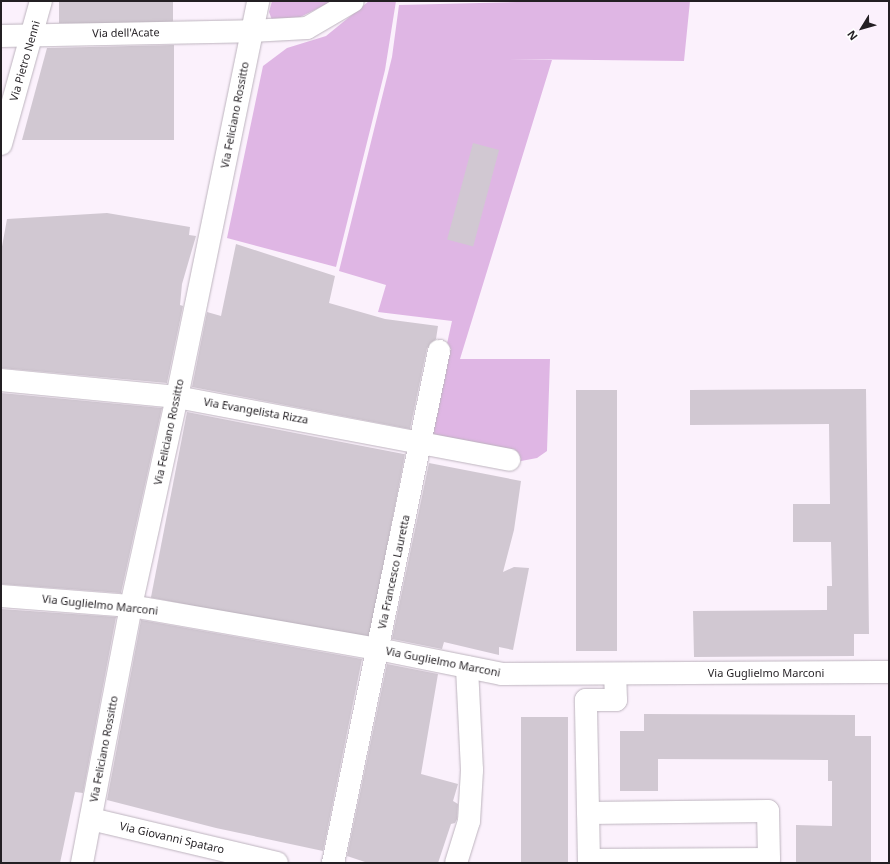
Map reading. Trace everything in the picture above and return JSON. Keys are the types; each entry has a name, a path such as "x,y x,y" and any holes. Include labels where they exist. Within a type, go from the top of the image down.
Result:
{"street":[{"name":"Via Pietro Nenni","path":"1,144 41,1"},
{"name":"Via Feliciano Rossitto","path":"82,863 131,606 178,396 258,1"},
{"name":"Via dell'Acate","path":"1,36 251,31 307,28 353,1"},
{"name":"Via Francesco Lauretta","path":"333,863 439,351"},
{"name":"Via Evangelista Rizza","path":"1,380 178,396 420,441 509,460"},
{"name":"Via Guglielmo Marconi","path":"1,596 131,606 378,649 502,674 889,672"},
{"path":"456,863 469,821 472,770 467,667"},
{"path":"588,813 768,811 769,859 589,862 588,813 586,700 616,700 615,674"},
{"name":"Via Giovanni Spataro","path":"91,819 277,863"}],"shaded area":[{"path":"272,1 333,1 286,24 272,20 269,12"},
{"path":"369,1 396,1 385,70 336,267 227,238 263,66 287,48 326,36"},
{"path":"554,1 690,1 684,61 505,59 552,60 460,359 550,359 547,451 537,458 521,461 426,439 452,321 378,312 386,285 339,271 392,57 399,5"}],"building":[{"path":"59,1 173,1 173,23 59,23"},
{"path":"174,45 174,140 22,140 47,48"},
{"path":"473,143 499,150 473,247 447,240"},
{"path":"107,213 190,227 189,235 196,236 182,284 180,305 183,306 167,383 1,368 1,252 7,219"},
{"path":"236,244 335,276 329,303 385,319 438,326 436,339 427,348 410,429 192,387 207,312 221,316"},
{"path":"866,389 869,634 854,634 854,656 694,657 693,611 827,610 827,586 832,586 831,542 793,542 793,504 830,504 829,424 690,425 690,390"},
{"path":"576,390 617,390 617,651 576,651"},
{"path":"1,393 162,408 121,593 1,584"},
{"path":"187,412 405,454 369,640 151,598"},
{"path":"429,463 521,481 514,530 503,572 514,567 529,568 513,650 499,647 499,655 444,642 442,649 392,639"},
{"path":"1,609 116,617 83,793 75,792 60,863 1,863"},
{"path":"141,620 362,659 323,851 216,828 107,800"},
{"path":"387,664 438,674 421,774 458,784 453,801 458,804 457,819 455,823 451,824 438,863 368,863 347,856"},
{"path":"644,714 855,715 855,736 871,736 871,863 796,863 796,825 832,826 832,781 828,781 828,760 658,759 658,791 620,791 620,731 644,731"},
{"path":"521,717 568,717 568,863 521,863"}]}
